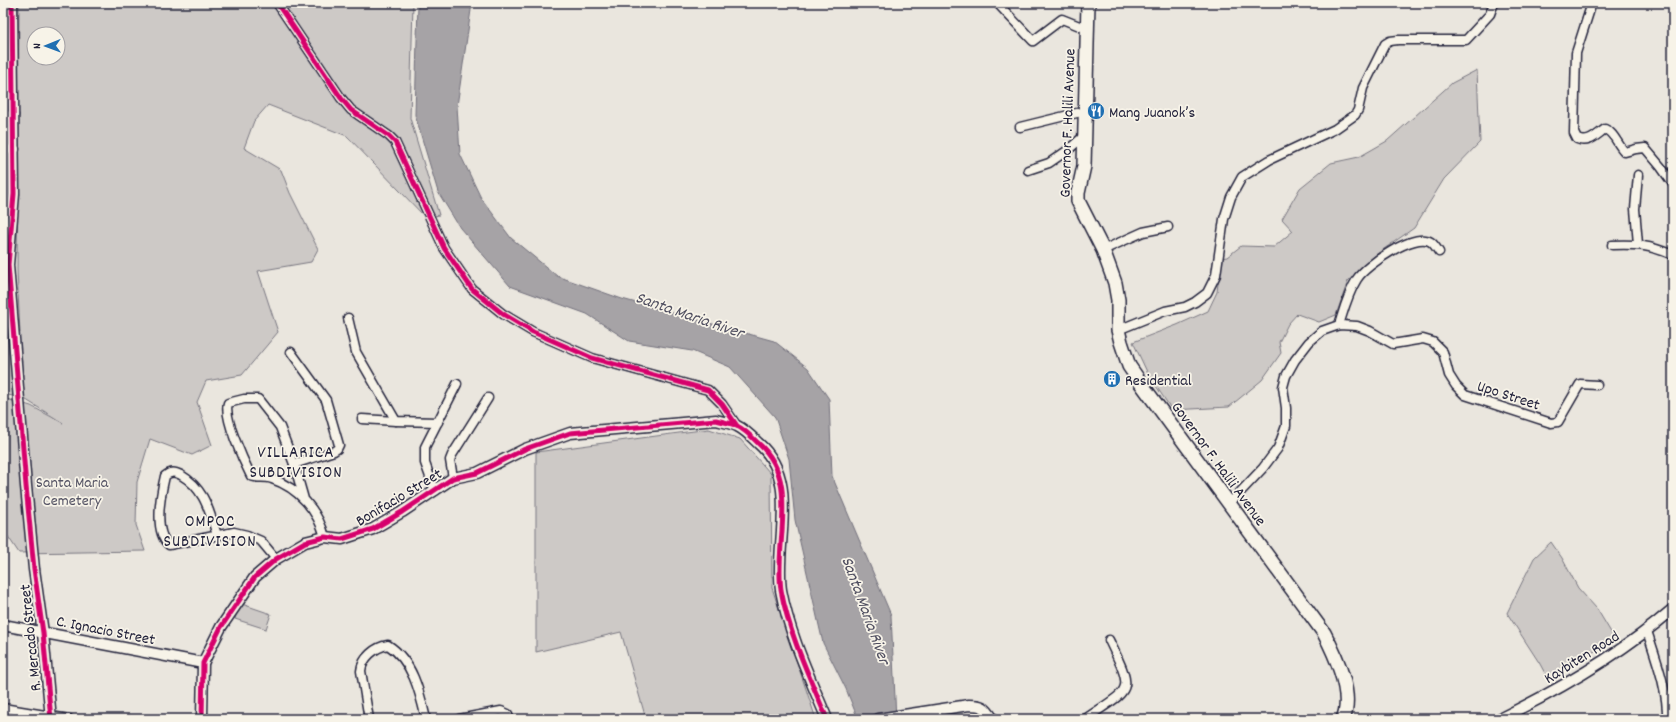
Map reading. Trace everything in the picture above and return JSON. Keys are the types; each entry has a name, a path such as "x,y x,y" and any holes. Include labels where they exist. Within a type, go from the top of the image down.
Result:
{"main road":[{"name":"Governor F. Halili Avenue","path":"1088,3 1084,166 1078,193 1078,202 1104,250 1115,284 1118,300 1118,330 1124,353 1140,382 1324,633 1336,656 1342,673 1347,703 1346,712 1343,719"}],"street":[{"name":"R. Mercado Street","path":"12,3 14,194 6,266 34,569 43,633 51,718"},
{"path":"277,3 341,98 351,110 389,136 395,142 444,248 472,290 503,314 533,332 592,358 708,390 722,404 737,426 766,450 777,468 782,485 783,509 779,560 782,592 798,652 827,719"},
{"path":"998,3 1033,40 1062,19 1087,28"},
{"path":"1118,330 1165,311 1185,307 1207,293 1216,275 1224,219 1231,197 1242,177 1269,160 1335,129 1355,114 1358,110 1363,88 1385,44 1390,41 1398,40 1466,40 1490,14 1494,3"},
{"path":"1592,3 1576,53 1574,132 1577,139 1583,142 1588,141 1605,129 1610,131 1621,149 1625,152 1645,148 1673,184"},
{"path":"1020,127 1085,111"},
{"path":"3,116 14,115"},
{"path":"1028,170 1049,163 1068,150 1084,136"},
{"path":"3,150 14,150"},
{"path":"1638,175 1635,209 1638,244"},
{"path":"1104,250 1143,232 1168,227"},
{"path":"1339,325 1347,298 1358,278 1377,260 1398,247 1422,240 1431,242 1439,252"},
{"path":"1612,245 1638,244 1656,248 1673,255"},
{"path":"348,318 356,352 396,421"},
{"name":"Upo Street","path":"1229,504 1264,468 1278,448 1286,426 1286,408 1283,388 1286,376 1295,360 1309,342 1322,331 1339,325 1357,326 1370,330 1393,344 1423,339 1433,342 1443,352 1449,375 1456,386 1465,394 1551,423 1558,422 1580,384 1597,385"},
{"path":"291,352 326,400 339,445 334,452 294,464"},
{"path":"435,490 425,464 425,448 457,384"},
{"path":"453,478 450,460 452,455 488,398"},
{"path":"304,499 294,464 280,427 258,399 244,399 228,403 226,407 232,432 251,476 276,480 287,486 304,499 319,518 325,537"},
{"path":"362,419 438,422"},
{"name":"Bonifacio Street","path":"202,719 203,663 221,627 255,577 276,559 305,542 325,537 342,539 373,529 402,512 453,478 477,473 525,449 570,433 716,420 737,426"},
{"path":"217,535 204,497 197,487 190,480 175,472 169,472 165,476 158,508 160,527 166,543 173,545 234,532 247,534 261,541 276,559"},
{"name":"Kaybiten Road","path":"1499,719 1525,707 1607,660 1647,631 1673,609"},
{"name":"C. Ignacio Street","path":"3,625 203,663"},
{"path":"1647,631 1659,668 1667,710 1667,719"},
{"path":"1085,719 1101,710 1122,694 1126,685 1123,670 1109,640"},
{"path":"369,719 361,664 364,659 374,651 388,646 394,649 410,670 419,689 426,719"},
{"path":"878,719 969,705 979,705 986,709 993,719"},
{"path":"3,708 51,718 69,719"},
{"path":"459,719 501,711 508,714 509,719"}],"green space":[{"name":"Santa Maria Cemetery","path":"19,3 413,3 410,118 439,215 426,218 347,136 268,105 254,121 244,148 281,170 290,193 318,249 311,262 258,271 278,332 242,375 206,381 197,402 212,445 192,455 150,439 137,482 136,525 145,551 19,553 3,529 3,398 31,406 63,423 23,398 3,394 3,336 20,333 17,270"},
{"path":"1477,70 1480,142 1444,179 1414,228 1374,256 1348,281 1336,315 1319,322 1297,314 1288,324 1279,342 1281,353 1262,380 1229,407 1172,410 1148,374 1133,342 1208,311 1217,292 1221,258 1227,257 1241,246 1274,247 1293,231 1282,219 1300,188 1331,163 1359,157 1387,141 1452,83"},
{"path":"709,429 740,439 771,474 772,588 816,719 646,719 621,632 536,652 536,452"},
{"path":"1551,542 1562,558 1578,588 1597,609 1615,639 1548,679 1507,613 1534,558"},
{"path":"239,603 271,614 266,629 235,619"}],"water":[{"name":"Santa Maria River","path":"418,3 472,3 457,106 460,154 481,198 511,238 557,276 622,299 774,341 808,368 829,399 832,476 891,615 896,719 858,719 846,689 823,643 795,520 789,459 775,417 730,367 692,351 629,341 587,314 510,286 460,228 438,192 415,115"}],"cycle path":[{"path":"12,3 14,194 8,265 26,486 34,569 43,633 51,719"},
{"path":"277,3 341,98 351,110 389,136 395,142 444,248 472,289 503,314 533,332 592,358 708,390 722,404 737,426"},
{"path":"202,719 203,663 221,627 255,577 276,559 305,542 325,537 342,539 373,529 402,512 453,478 477,473 525,449 570,433 716,420 735,425 748,433 771,458 779,475 783,512 780,552 781,590 789,623 807,672 827,719"}],"place":[{"name":"Mang Juanok’s","path":"1096,111"},
{"name":"Residential","path":"1112,379"}],"district":[{"name":"VILLARICA SUBDIVISION","path":"296,461"},
{"name":"OMPOC SUBDIVISION","path":"210,530"}]}
